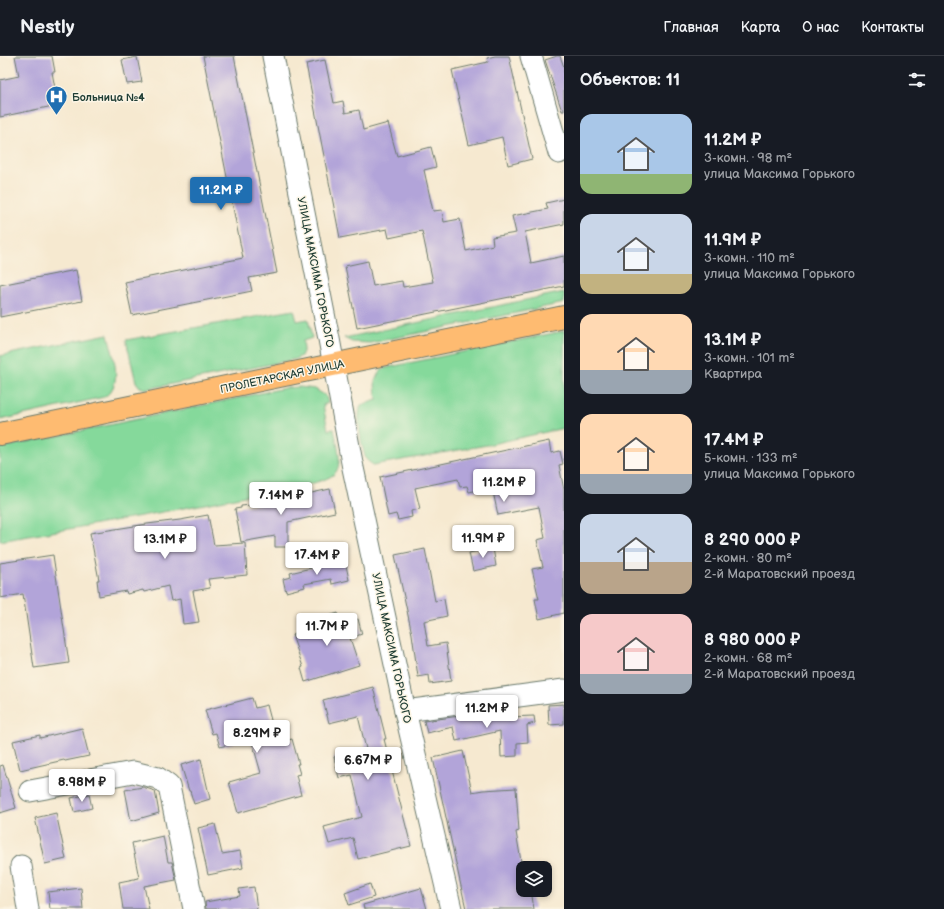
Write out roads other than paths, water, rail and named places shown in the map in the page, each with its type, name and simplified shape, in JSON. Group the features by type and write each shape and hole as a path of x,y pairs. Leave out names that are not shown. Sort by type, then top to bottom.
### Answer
{"main road":[{"name":"ПРОЛЕТАРСКАЯ УЛИЦА","path":"0,434 564,317"}],"street":[{"name":"УЛИЦА МАКСИМА ГОРЬКОГО","path":"273,56 353,468 405,711 451,909"},
{"path":"531,56 560,154"},
{"path":"405,711 564,690"},
{"path":"30,791 133,772 158,778 169,786 194,909"},
{"path":"21,866 28,909"}],"place":[{"name":"Больница №4","path":"56,116"}]}
